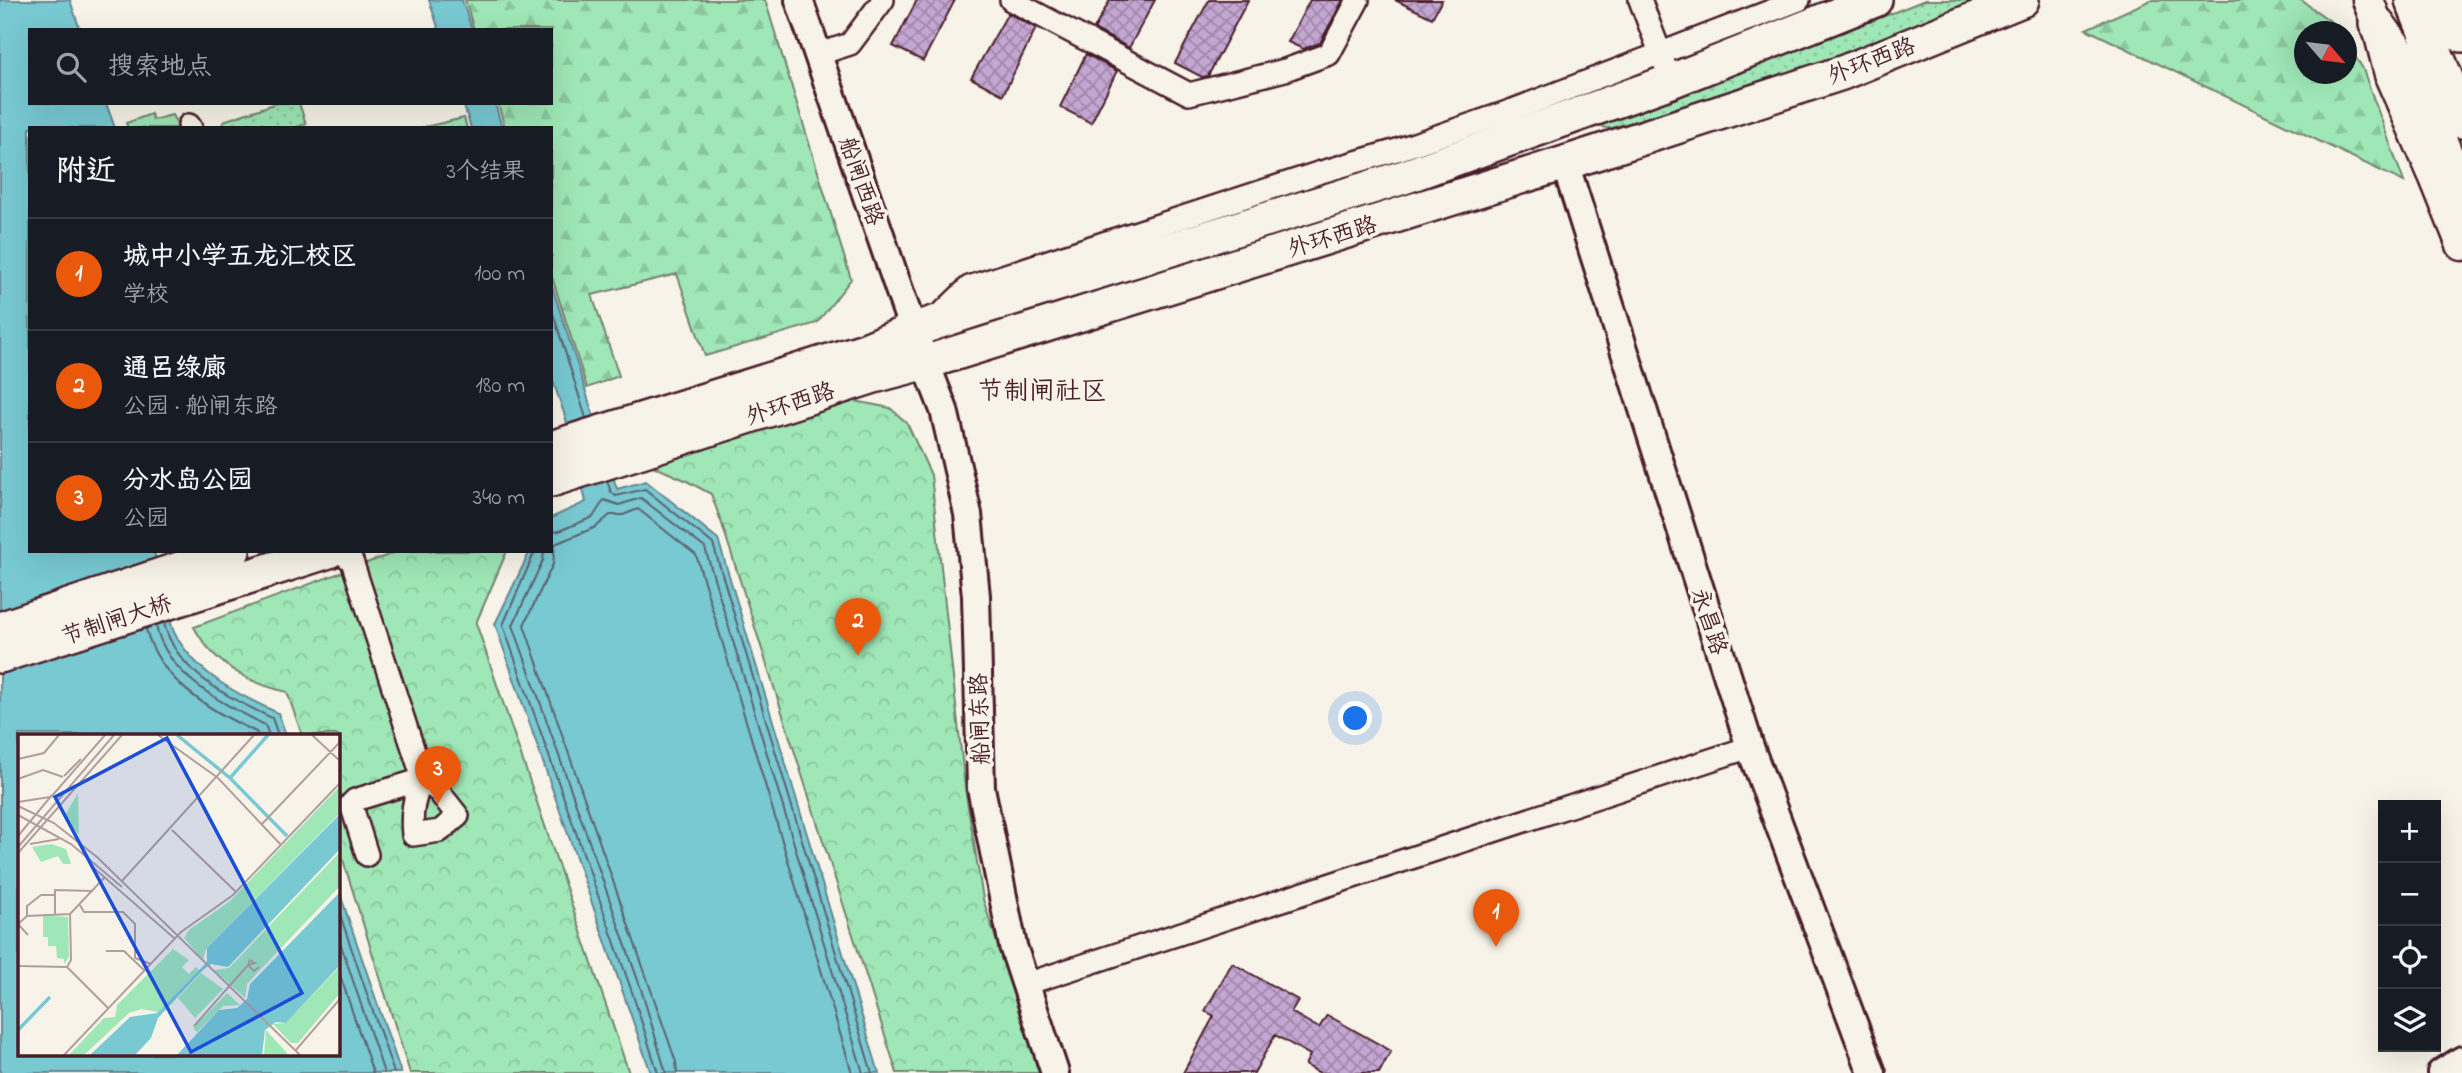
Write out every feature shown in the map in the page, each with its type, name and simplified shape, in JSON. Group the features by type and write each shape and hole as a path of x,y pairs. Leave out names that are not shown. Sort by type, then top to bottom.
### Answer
{"highway":[{"path":"2413,0 2462,120"},
{"path":"2448,0 2462,34"},
{"path":"2372,12 2409,69 2462,195"}],"main road":[{"name":"外环西路","path":"630,439 920,328 1404,177 1665,66 1875,0"},
{"name":"外环西路","path":"630,439 927,362 1565,163 1842,73 2022,0"},
{"path":"2351,0 2372,12 2390,78 2462,245"},
{"path":"554,468 630,439"},
{"path":"231,562 311,553"},
{"name":"节制闸大桥","path":"0,629 231,562"},
{"name":"节制闸大桥","path":"0,656 231,562"}],"street":[{"name":"船闸西路","path":"799,0 920,328 927,362"},
{"path":"819,54 850,44 883,0"},
{"path":"1011,0 1189,94 1285,70 1329,54 1358,0"},
{"path":"1640,0 1665,66 1799,0"},
{"name":"永昌路","path":"1565,163 1749,747 1872,1073"},
{"name":"船闸东路","path":"927,362 944,410 968,514 976,596 981,788 1013,946 1055,1073"},
{"path":"342,553 352,561 423,779 355,800 351,804 367,855"},
{"path":"1026,984 1749,747"},
{"path":"2441,1073 2462,1060"}],"green space":[{"path":"465,0 765,0 851,279 817,323 705,356 677,274 592,295 619,376 587,388 553,280 553,126 504,126 499,105 553,105 553,28 473,28"},
{"path":"1925,0 1986,0 1847,57 1612,128 1601,124 1844,32"},
{"path":"2151,0 2301,0 2330,21 2294,21 2294,84 2357,84 2357,60 2404,182 2086,29"},
{"path":"271,105 300,105 306,124 221,126 226,120"},
{"path":"151,114 153,120 172,115 178,126 127,126 126,123"},
{"path":"464,118 466,126 429,126"},
{"path":"855,401 890,408 907,423 931,475 965,788 983,899 1039,1073 897,1073 711,494 648,464"},
{"path":"394,553 506,553 476,623 629,1073 410,1073 340,850 340,734 302,734 287,692 259,683 233,670 211,651 194,627"}],"water":[{"path":"0,0 70,0 79,28 28,28 28,105 107,105 114,126 28,126 28,553 154,553 169,619 185,650 221,683 278,713 286,734 18,734 18,1056 340,1056 340,894 401,1073 0,1073"},
{"path":"429,0 462,0 471,28 438,28"},
{"path":"464,105 496,105 501,126 470,126"},
{"path":"553,289 617,489 646,481 718,539 879,1073 651,1073 495,624 529,553 553,553 553,517 586,502 566,419 553,381"}],"building":[{"path":"917,0 955,0 923,61 893,46"},
{"path":"1110,0 1155,0 1129,48 1094,29"},
{"path":"1209,0 1248,0 1208,76 1202,77 1175,63"},
{"path":"1310,0 1343,0 1320,43 1303,49 1288,42"},
{"path":"1395,0 1442,0 1432,18"},
{"path":"1008,13 1036,28 1003,95 971,78"},
{"path":"1086,54 1117,71 1091,123 1060,107"},
{"path":"1232,963 1298,1000 1291,1012 1319,1028 1327,1015 1391,1051 1379,1073 1320,1073 1305,1065 1310,1055 1275,1035 1254,1073 1183,1073 1214,1016 1205,1011"}],"place":[{"name":"通吕绿廊","path":"858,656"},
{"name":"分水岛公园","path":"438,804"},
{"name":"城中小学五龙汇校区","path":"1496,947"}],"district":[{"name":"节制闸社区","path":"1042,390"}]}
